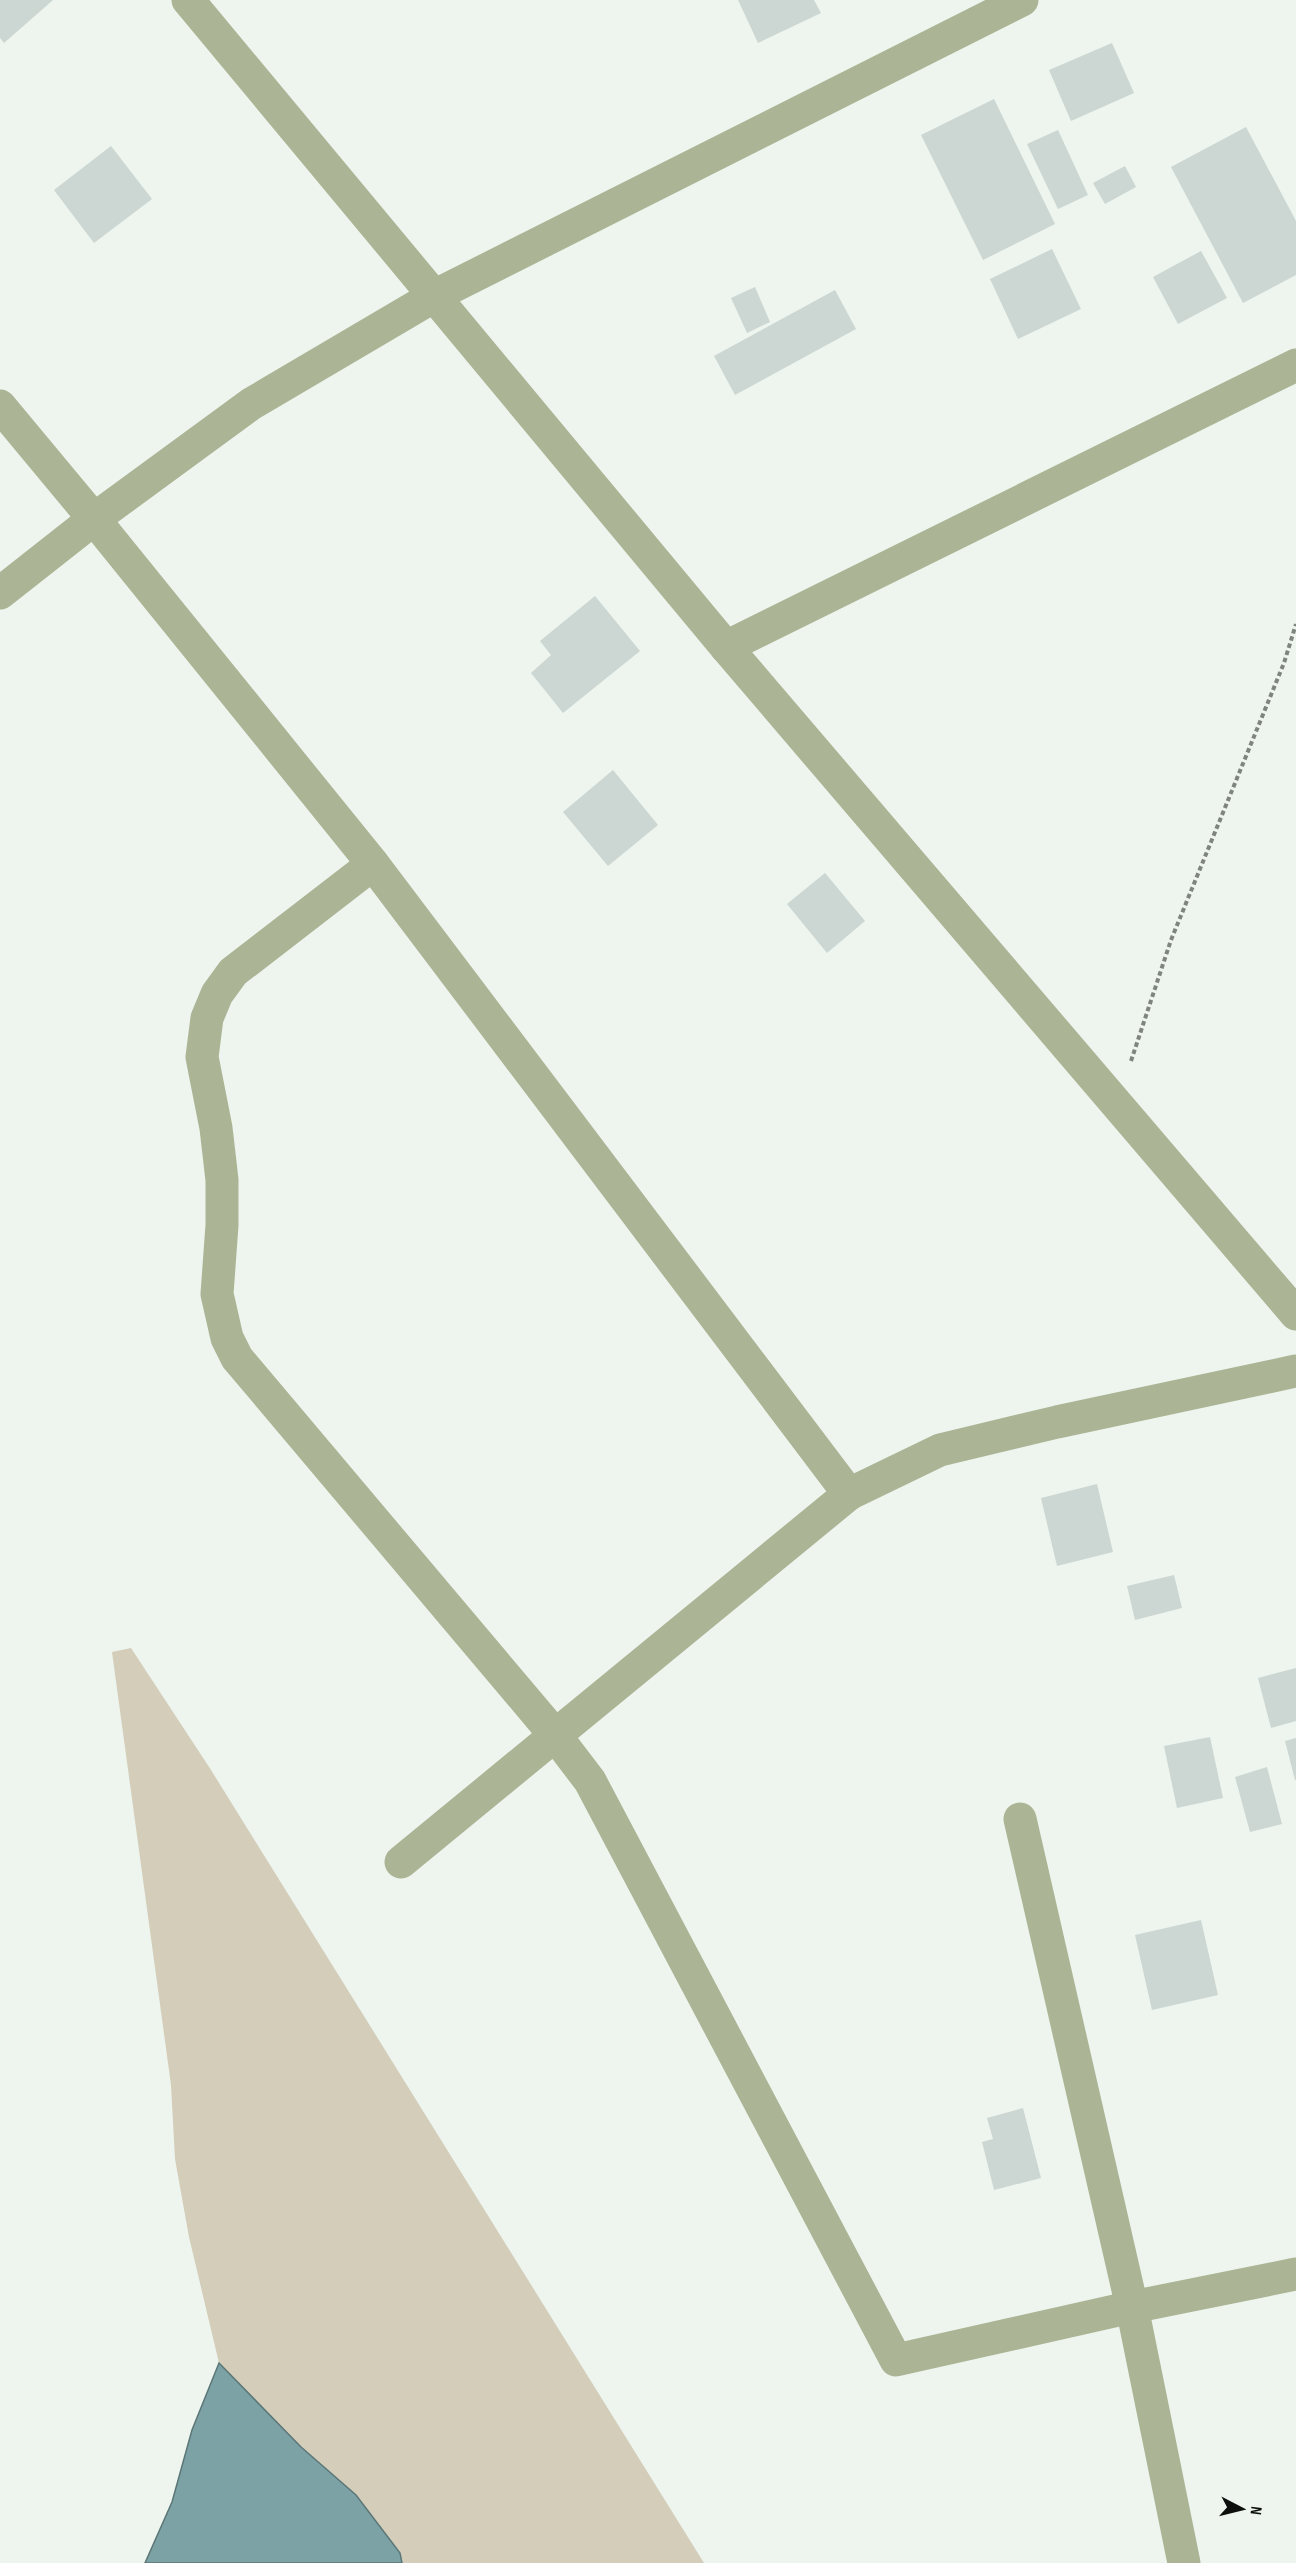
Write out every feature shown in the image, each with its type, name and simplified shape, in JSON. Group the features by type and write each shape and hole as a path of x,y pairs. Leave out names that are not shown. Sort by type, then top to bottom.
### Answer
{"street":[{"path":"188,0 436,295 726,647 1296,1314"},
{"path":"0,593 94,519 251,404 436,295 1022,0"},
{"path":"726,647 1296,364"},
{"path":"0,406 373,864 849,1494"},
{"path":"373,864 232,972 217,994 207,1018 202,1057 216,1128 222,1180 222,1226 217,1272 220,1316 237,1358 555,1735 590,1781 897,2360 1132,2307 1296,2274"},
{"path":"401,1862 849,1494 940,1450 1296,1371"},
{"path":"1020,1819 1132,2307 1184,2563"}],"path":[{"path":"1116,1104 1171,940 1284,663 1296,624"}],"shaded area":[{"path":"131,1648 211,1770 704,2563 402,2563 400,2553 356,2495 301,2447 219,2363 189,2237 175,2159 171,2085 112,1652"}],"water":[{"path":"219,2363 301,2447 356,2495 400,2553 402,2563 145,2563 172,2502 192,2430"}],"building":[{"path":"0,0 53,0 4,43 0,38"},
{"path":"738,0 814,0 821,13 758,43"},
{"path":"1112,43 1134,93 1071,121 1049,70"},
{"path":"994,99 1055,224 983,260 921,135"},
{"path":"1246,127 1296,221 1296,275 1243,303 1171,167"},
{"path":"1058,130 1088,195 1058,209 1027,144"},
{"path":"111,146 152,199 94,243 54,190"},
{"path":"1125,166 1136,187 1105,204 1093,183"},
{"path":"1052,249 1081,309 1018,339 990,279"},
{"path":"1201,251 1227,298 1178,324 1153,277"},
{"path":"755,287 770,322 747,333 731,298"},
{"path":"835,290 856,329 735,395 714,356"},
{"path":"595,596 640,651 563,713 531,673 551,655 540,641"},
{"path":"613,770 658,825 608,866 563,812"},
{"path":"825,873 865,921 827,953 787,904"},
{"path":"1097,1484 1113,1552 1057,1566 1041,1498"},
{"path":"1174,1575 1182,1608 1135,1620 1127,1586"},
{"path":"1296,1668 1296,1721 1271,1728 1258,1678"},
{"path":"1210,1737 1223,1798 1177,1808 1164,1746"},
{"path":"1296,1738 1296,1780 1295,1780 1285,1741"},
{"path":"1267,1767 1282,1824 1250,1832 1235,1777"},
{"path":"1201,1920 1218,1995 1152,2010 1135,1935"},
{"path":"1023,2108 1041,2178 994,2190 982,2142 993,2139 987,2118"}]}
